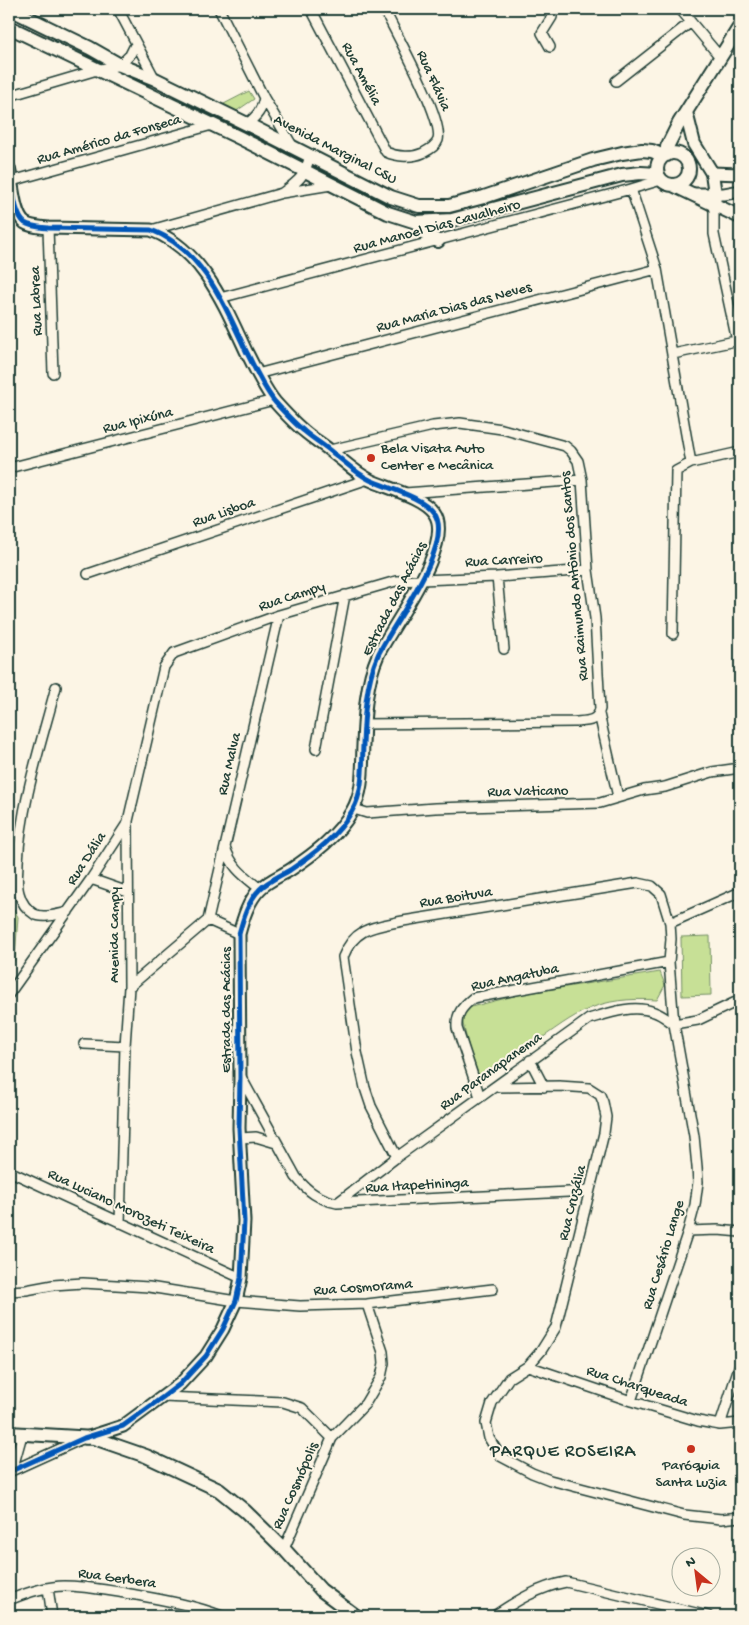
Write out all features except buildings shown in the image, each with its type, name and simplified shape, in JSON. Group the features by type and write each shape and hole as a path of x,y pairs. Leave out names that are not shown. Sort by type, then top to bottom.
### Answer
{"main road":[{"name":"Avenida Marginal CSU","path":"10,9 90,48 120,65 155,79 403,202 419,206 448,206 484,197 593,160 622,153 642,150 652,151 665,156"},
{"path":"665,156 670,139 740,26"},
{"path":"9,27 388,213 416,222 452,220 622,175 641,173 659,177 666,184 680,184 688,173 694,144"},
{"path":"188,114 197,100"},
{"path":"686,112 694,144 712,173 714,200"},
{"path":"659,177 657,167 659,161 665,156 677,154 686,159 689,165 712,173"},
{"path":"673,185 690,194 714,200 740,217"},
{"path":"416,222 425,234 438,241"},
{"path":"9,1434 94,1438 146,1456 219,1490 245,1511 284,1549 321,1590 356,1616"}],"street":[{"path":"118,9 155,79"},
{"path":"219,9 264,98 293,147"},
{"name":"Rua Amélia","path":"311,9 386,152"},
{"name":"Rua Flávia","path":"384,9 436,118 438,139 435,145 416,156 392,155 386,152"},
{"path":"550,47 542,32 552,17 551,9"},
{"path":"680,9 721,58"},
{"path":"616,81 691,22"},
{"path":"9,96 120,65 130,54 136,43"},
{"path":"247,124 258,114 264,98"},
{"name":"Rua Américo da Fonseca","path":"12,181 212,125"},
{"path":"282,193 306,173 310,156"},
{"name":"Estrada das Acácias","path":"9,168 16,208 25,223 48,228 151,230 162,234 194,258 220,298 257,374 274,400 302,430 368,479 402,493 429,508 434,512 439,525 437,544 431,562 376,658 369,684 364,724 363,778 354,809 335,835 316,851 260,889 246,911 239,934 240,1138 244,1221 241,1278 236,1301 223,1329 206,1356 180,1384 123,1426 84,1438"},
{"path":"712,173 740,174"},
{"name":"Rua Manoel Dias Cavalheiro","path":"220,298 631,189 659,177"},
{"path":"151,230 282,193 331,185"},
{"path":"631,189 657,269 691,463"},
{"path":"673,354 739,341 714,234 714,200 740,191"},
{"name":"Rua Labrea","path":"48,228 53,373"},
{"name":"Rua Maria Dias das Neves","path":"257,374 657,269"},
{"name":"Rua Ipixúna","path":"9,468 274,400"},
{"name":"Rua Raimundo Antônio dos Santos","path":"330,450 433,426 460,423 502,429 565,446 571,451 578,461 582,480 588,570 595,618 599,711 618,797"},
{"path":"673,634 676,471 691,463 740,452"},
{"name":"Rua Lisboa","path":"88,574 368,479"},
{"path":"402,493 582,480"},
{"name":"Rua Carreiro","path":"422,578 497,577 588,570"},
{"path":"497,577 504,649"},
{"name":"Rua Campy","path":"174,652 345,595 396,581 422,578"},
{"path":"316,749 345,595"},
{"name":"Rua Malva","path":"208,920 279,616"},
{"name":"Avenida Campy","path":"120,1223 125,1046 129,987 128,821 164,667 174,652"},
{"path":"56,687 32,779 20,836 17,874 21,901 37,915 44,916 68,912"},
{"path":"364,724 575,722 592,721 599,711"},
{"name":"Rua Vaticano","path":"354,809 367,813 435,808 600,804 644,790 665,787 700,775 740,768"},
{"name":"Rua Dália","path":"9,994 91,879 128,821"},
{"path":"225,847 230,860 238,871 260,889"},
{"path":"91,879 128,892"},
{"name":"Rua Boituva","path":"397,1157 370,1106 357,1052 343,958 349,943 365,929 403,921 638,883 652,886 661,894 670,923 669,962 674,1024"},
{"path":"670,923 740,892"},
{"path":"129,987 208,920 239,934"},
{"name":"Rua Angatuba","path":"480,1097 456,1020 459,1012 473,998 669,962"},
{"path":"674,1024 698,1020 740,1000"},
{"name":"Rua Paranapanema","path":"337,1204 397,1157 589,1019 613,1012 640,1008 656,1012 674,1024"},
{"name":"Rua Cesário Lange","path":"631,1401 688,1231 695,1205 698,1182 694,1136 674,1024"},
{"path":"84,1044 125,1046"},
{"path":"530,1060 544,1086"},
{"name":"Rua Itapetininga","path":"240,1077 276,1143 304,1188 319,1198 337,1204 589,1191"},
{"name":"Rua Cruzália","path":"495,1087 544,1086 589,1088 600,1095 604,1102 606,1117 604,1133 556,1327 542,1351 528,1366 509,1378 492,1402 486,1423 489,1438 500,1456 550,1480 684,1516 721,1519 740,1516"},
{"path":"240,1138 256,1137 276,1143"},
{"name":"Rua Luciano Morozeti Teixeira","path":"9,1172 241,1278"},
{"path":"688,1231 718,1230 740,1232"},
{"name":"Rua Cosmorama","path":"9,1291 83,1283 149,1287 236,1301 300,1306 367,1304 493,1289"},
{"name":"Rua Cosmópolis","path":"284,1549 332,1438 365,1404 381,1377 384,1363 383,1352 367,1304"},
{"path":"720,1425 740,1364"},
{"name":"Rua Charqueada","path":"528,1366 631,1401 698,1421 720,1425 740,1423"},
{"path":"163,1397 283,1402 302,1408 332,1438"},
{"path":"9,1467 15,1460 22,1434"},
{"path":"9,1472 84,1438"},
{"path":"494,1616 517,1601 548,1585 566,1582 708,1616"},
{"name":"Rua Gerbera","path":"9,1600 29,1592 48,1588 63,1586 94,1588 184,1604 222,1616"},
{"path":"48,1588 52,1616"}],"green space":[{"path":"249,91 254,99 235,112 222,105"},
{"path":"9,900 18,917 15,959 9,971"},
{"path":"710,936 711,995 682,996 681,937"},
{"path":"660,972 665,985 657,1000 636,999 619,1001 603,1004 576,1015 507,1060 481,1082 469,1048 461,1016 467,1008 522,994"}],"cycle path":[{"path":"9,168 18,213 27,224 48,228 151,230 169,239 184,250 198,264 220,297 263,384 282,410 307,434 360,474 429,507 434,513 438,526 437,544 430,563 374,665 366,699 362,779 356,803 340,829 325,844 299,864 260,889 249,905 239,934 239,1128 244,1221 241,1278 236,1301 223,1329 206,1356 180,1384 163,1397 123,1426 84,1438 9,1472"}],"place":[{"name":"Bela Visata Auto Center e Mecânica","path":"371,458"},
{"name":"Paróquia Santa Luzia","path":"691,1449"}],"district":[{"name":"PARQUE ROSEIRA","path":"563,1452"}]}
